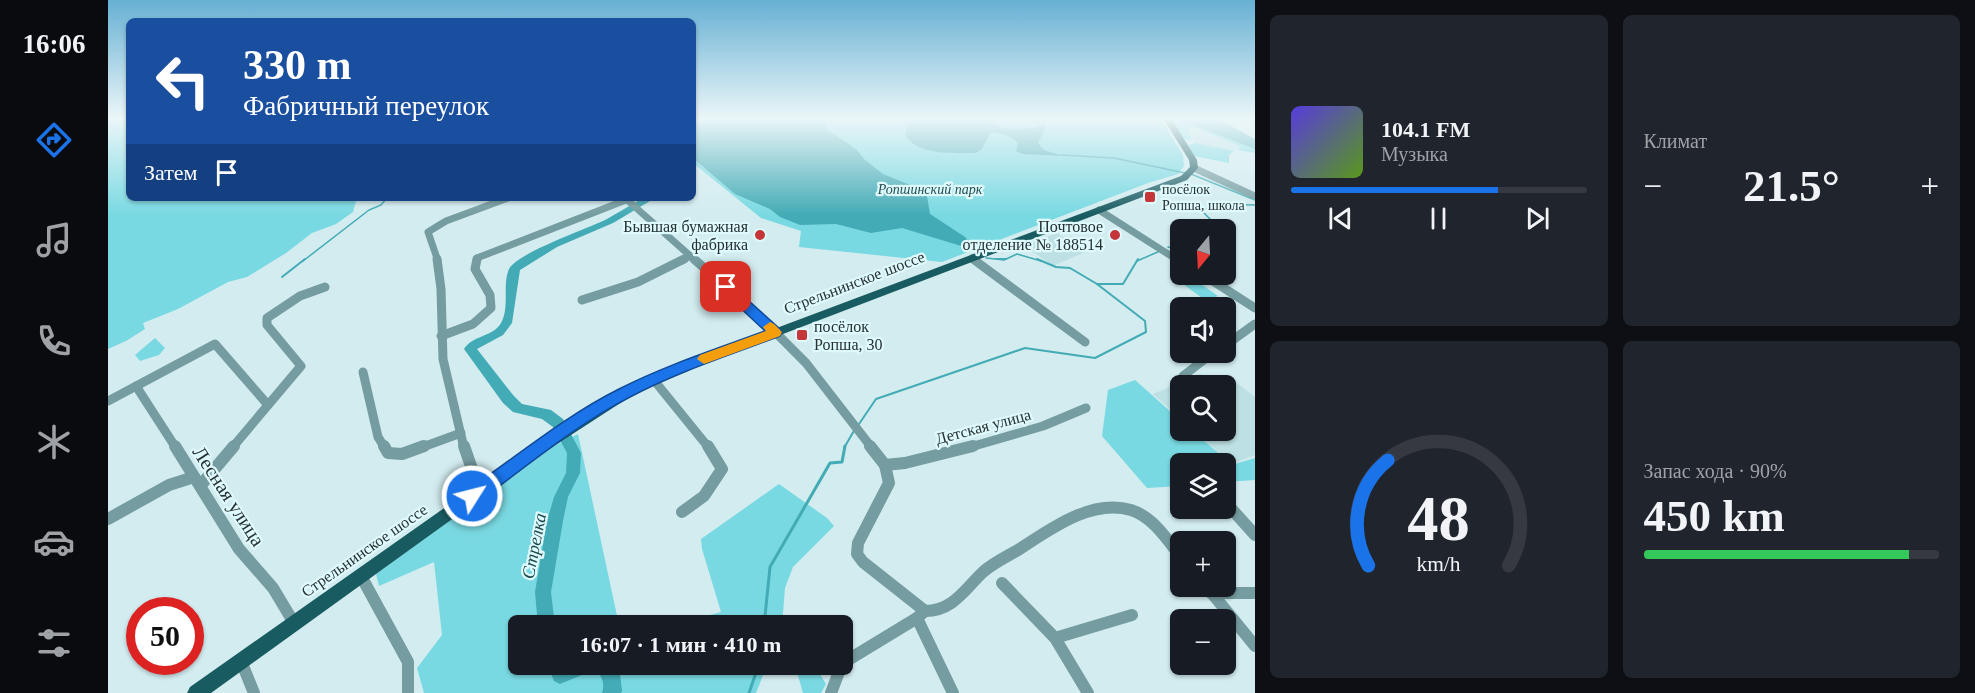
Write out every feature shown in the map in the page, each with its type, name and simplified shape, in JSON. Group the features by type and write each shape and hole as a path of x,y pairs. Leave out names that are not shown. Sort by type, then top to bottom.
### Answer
{"main road":[{"path":"1187,150 1193,160 1194,168"},
{"name":"Стрельнинское шоссе","path":"196,693 543,446 623,394 653,379 775,332 1166,186 1184,178 1194,168"}],"street":[{"path":"1194,168 1255,196"},
{"path":"486,487 471,467 442,353 441,279 436,249 428,232 458,216 500,201"},
{"path":"441,336 481,320 493,304 475,269 477,258 624,201"},
{"path":"628,201 775,332 806,363 885,465 890,483 858,543 857,554 921,614 953,693"},
{"path":"1099,210 1170,255"},
{"path":"582,300 617,291 666,270 690,256"},
{"path":"972,258 1085,342"},
{"path":"1219,285 1255,309"},
{"path":"108,519 168,485 198,481 301,366 267,325 267,318 300,296 326,287"},
{"path":"1236,338 1255,324"},
{"path":"108,401 215,344 268,405"},
{"path":"1184,375 1200,363"},
{"path":"363,372 378,437 387,453 402,454 461,433"},
{"path":"653,379 710,449 722,469 704,496 682,512"},
{"name":"Лесная улица","path":"136,386 239,549 273,588 294,623"},
{"name":"Детская улица","path":"885,465 905,463 1031,429 1086,408"},
{"path":"853,658 921,614 936,613 950,605 984,571 1052,528 1098,509 1129,509 1153,522 1170,543"},
{"path":"1236,515 1255,535"},
{"path":"361,576 408,662 408,693"},
{"path":"1002,583 1055,638 1088,693"},
{"path":"1236,592 1255,593"},
{"path":"1215,597 1255,646"},
{"path":"1055,638 1132,615"},
{"path":"241,661 254,693"},
{"path":"831,693 838,675"}],"shaded area":[{"path":"696,150 857,150 865,160 883,174 915,187 927,196 930,214 965,237 972,245 971,249 902,228 871,233 836,224 800,225 735,194 696,161"},
{"path":"929,150 980,150 976,153"},
{"path":"1045,150 1063,156 1022,154 1016,151"},
{"path":"1057,233 1085,252 1053,266 1025,246"},
{"path":"1236,383 1255,397 1255,455 1236,462 1236,453 1219,453 1206,441 1236,441"},
{"path":"1170,387 1170,409 1153,394"}],"green space":[{"path":"108,150 126,150 126,201 356,201 353,212 336,224 312,233 286,253 247,277 228,282 178,309 143,323 145,329 108,349"},
{"name":"Ропшинский парк","path":"696,150 1180,150 1183,155 1184,166 1178,174 1148,183 942,262 799,247 801,231 761,218 696,165"},
{"path":"1191,150 1234,151 1229,155 1229,163 1194,156"},
{"path":"1184,285 1202,285 1218,296 1201,297"},
{"path":"155,338 165,348 159,355 140,361 135,355"},
{"path":"1135,380 1170,411 1170,441 1204,441 1218,453 1170,453 1170,487 1147,488 1102,436 1108,390"},
{"path":"578,434 617,615 508,615 508,675 763,675 756,693 424,693 417,668 442,635 434,562 379,586 376,574 550,448"},
{"path":"1255,458 1255,480 1236,481 1236,464"},
{"path":"779,484 827,518 834,526 793,567 785,588 783,615 710,615 721,612 701,539"},
{"path":"798,675 820,675 826,684 821,693 803,693"}],"waterway":[{"path":"1061,155 1114,158 1185,173"},
{"path":"1191,174 1255,200"},
{"path":"303,261 369,210 384,201"},
{"name":"Стрелка","path":"546,615 543,592 555,521 561,497 573,473 574,453 558,423 546,414 518,408 508,399 470,349 477,342 495,335 507,323 515,268 553,245 610,221 645,201"},
{"path":"1210,219 1202,211 1216,204 1255,205"},
{"path":"971,249 978,252"},
{"path":"1137,261 1160,251"},
{"path":"986,258 1004,260 1017,254 1041,261"},
{"path":"282,277 305,259"},
{"path":"996,259 1006,259"},
{"path":"1037,259 1056,267 1070,268 1097,284"},
{"path":"1097,284 1123,284 1138,259"},
{"path":"859,424 876,399 1025,348 1095,358 1146,332 1145,321 1097,284"},
{"path":"845,446 855,429"},
{"path":"765,615 770,567 830,463 842,462 845,446"},
{"name":"Стрелка","path":"611,675 613,691 611,693"},
{"path":"749,693 755,675"}],"slow traffic":[{"path":"704,359 775,332 770,327"}],"place":[{"name":"посёлок Ропша, школа","path":"1150,197"},
{"name":"Бывшая бумажная фабрика","path":"760,235"},
{"name":"Почтовое отделение № 188514","path":"1115,235"},
{"name":"посёлок Ропша, 30","path":"802,335"}],"route":[{"path":"472,496 585,417 623,394 653,379 775,332 726,287"}]}
